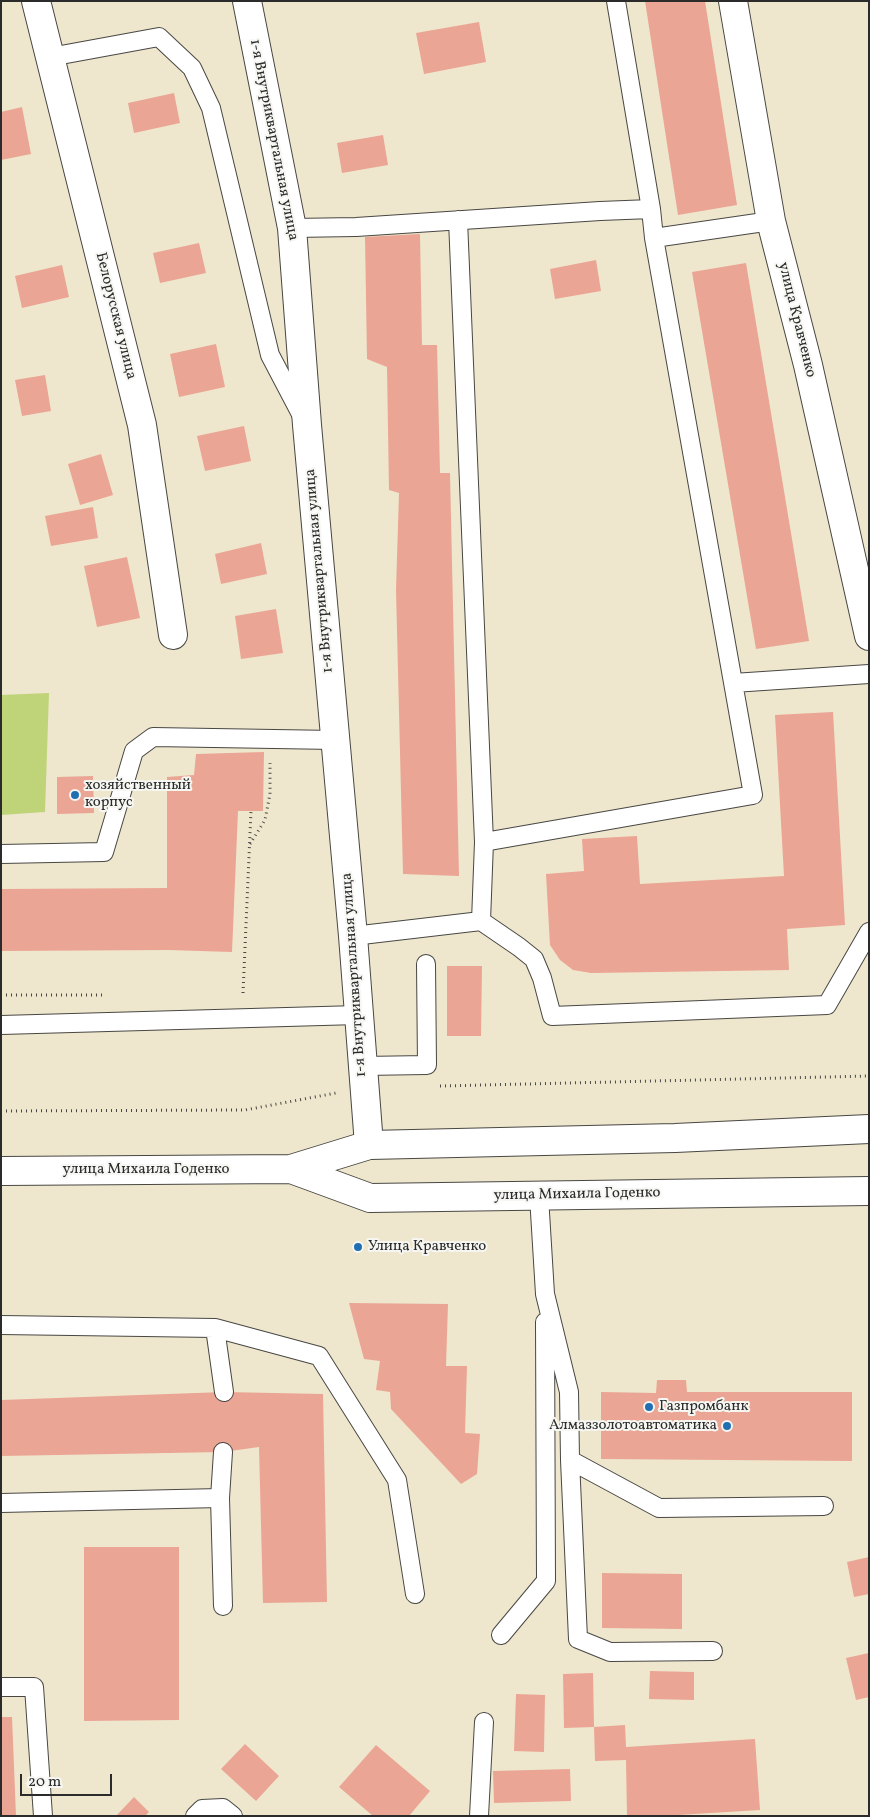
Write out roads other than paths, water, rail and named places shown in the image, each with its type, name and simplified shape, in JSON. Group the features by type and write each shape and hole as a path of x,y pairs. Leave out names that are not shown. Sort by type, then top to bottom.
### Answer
{"street":[{"name":"Белорусская улица","path":"36,1 142,425 173,635"},
{"name":"1-я Внутриквартальная улица","path":"247,1 292,228 307,425 353,936 369,1145"},
{"name":"улица Кравченко","path":"733,1 771,220 808,365 869,636"},
{"name":"улица Михаила Годенко","path":"1,1171 291,1169 369,1145 675,1138 869,1129"},
{"name":"улица Михаила Годенко","path":"291,1169 370,1198 869,1191"}],"lane":[{"path":"484,842 753,795 654,238 651,209 616,1"},
{"path":"50,57 159,37 192,68 211,108 270,355 307,425"},
{"path":"292,228 356,227 651,209"},
{"path":"458,220 484,842 481,921"},
{"path":"654,238 771,220"},
{"path":"733,683 869,674"},
{"path":"1,854 104,852 134,751 153,737 335,740"},
{"path":"353,936 481,921 520,947 534,959 542,978 552,1016 827,1005 869,932"},
{"path":"363,1077 426,1065 426,964"},
{"path":"1,1025 358,1015"},
{"path":"501,1635 546,1581 545,1294 538,1196"},
{"path":"545,1294 569,1392 578,1639 610,1652 713,1651"},
{"path":"1,1325 215,1328 319,1356 397,1480 415,1594"},
{"path":"215,1328 224,1392"},
{"path":"222,1606 220,1498 223,1452"},
{"path":"570,1460 659,1508 824,1506"},
{"path":"1,1503 220,1498"},
{"path":"1,1687 34,1687 43,1816"},
{"path":"479,1816 484,1722"},
{"path":"196,1816 202,1809 223,1808 233,1816"}],"place":[{"name":"хозяйственный корпус","path":"75,795"},
{"name":"Улица Кравченко","path":"358,1247"},
{"name":"Газпромбанк","path":"649,1407"},
{"name":"Алмаззолотоавтоматика","path":"727,1426"}]}
